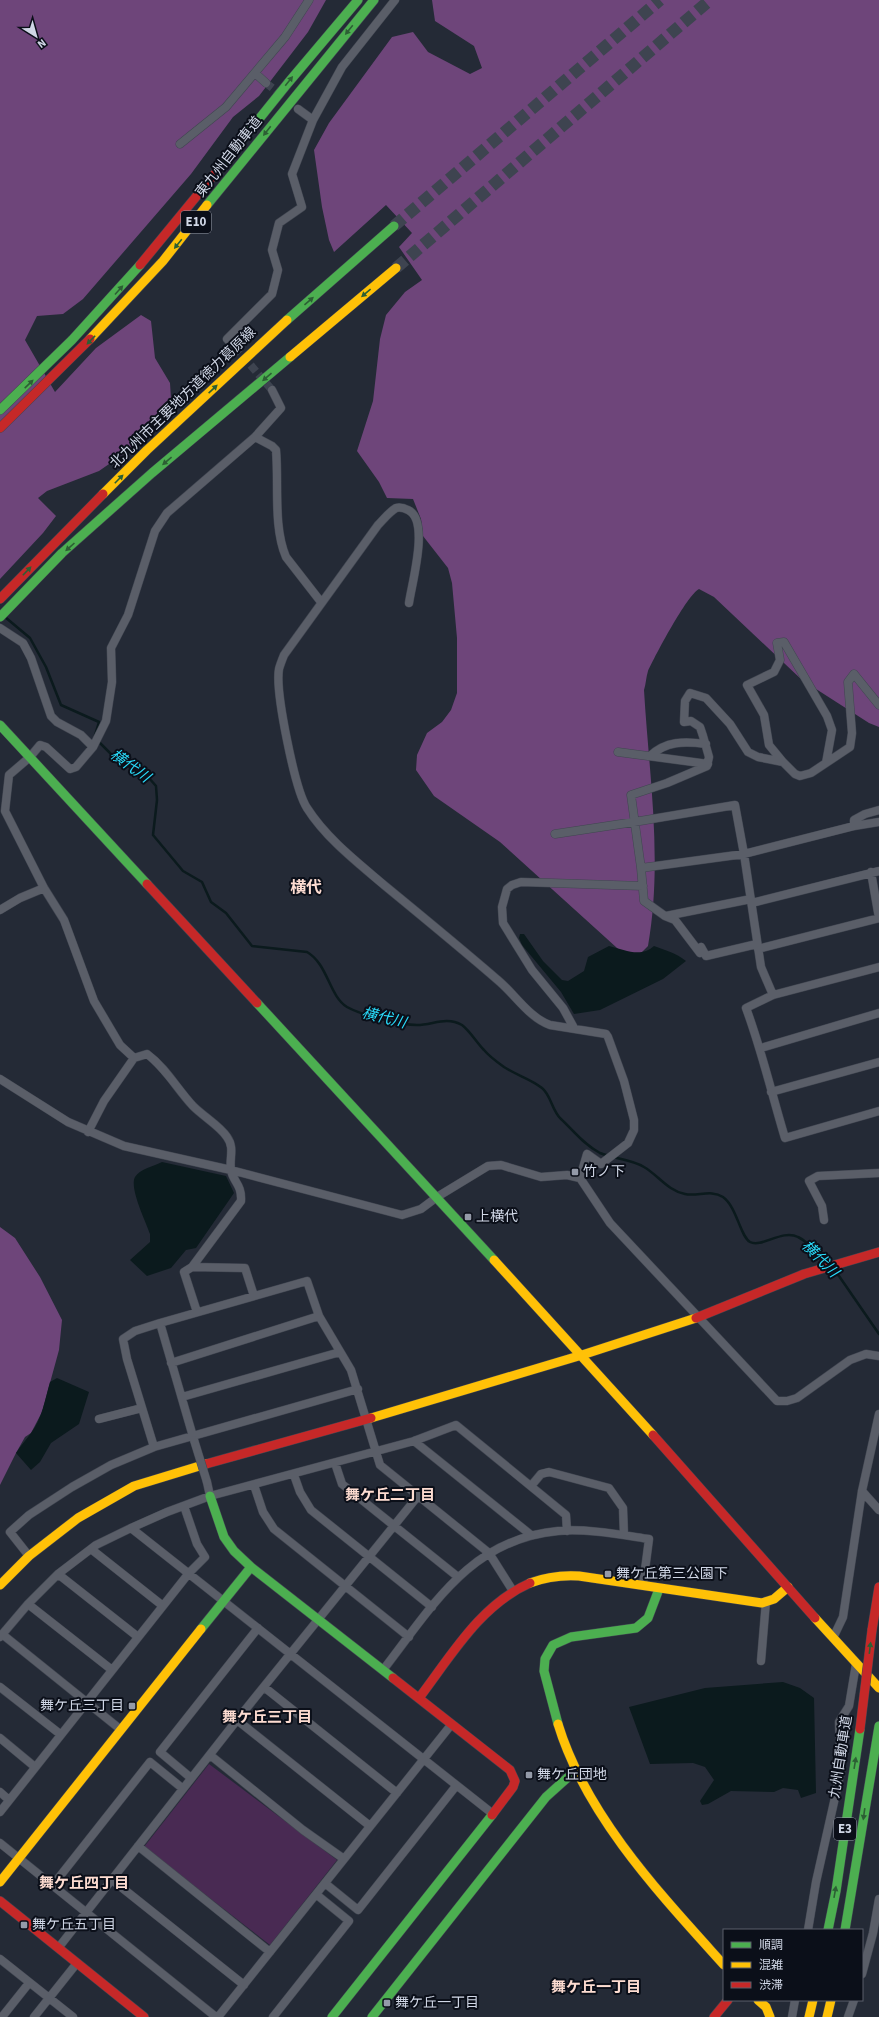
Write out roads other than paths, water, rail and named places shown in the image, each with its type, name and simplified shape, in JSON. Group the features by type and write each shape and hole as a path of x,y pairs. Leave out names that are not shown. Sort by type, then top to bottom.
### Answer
{"main road":[{"name":"東九州自動車道","path":"0,410 61,352 154,250 265,110 358,0"},
{"name":"東九州自動車道","path":"0,428 27,404 76,355 163,261 374,0"},
{"name":"北九州市主要地方道徳力葛原線","path":"0,599 158,440 264,340 394,226"},
{"path":"0,617 62,553 152,473 396,268"},
{"path":"0,725 438,1197 582,1355 879,1688"},
{"path":"0,1585 29,1556 78,1518 134,1486 582,1355 698,1317 804,1274 879,1252"},
{"path":"210,1496 224,1537 234,1551 251,1567 419,1698 513,1775 515,1781 513,1787 493,1814 332,2017"},
{"path":"0,1882 120,1729 251,1567"},
{"path":"419,1698 470,1631 489,1610 513,1591 538,1580 562,1576 584,1577 762,1603 774,1599 788,1587"},
{"name":"九州自動車道","path":"828,1929 836,1891 879,1587"},
{"path":"659,1589 648,1618 636,1628 571,1638 553,1645 547,1653 543,1664 543,1676 554,1713 576,1770 595,1804 649,1878 723,1964"},
{"name":"E3","path":"845,1929 878,1730"},
{"path":"372,2017 546,1797 576,1770"},
{"path":"0,1901 144,2017"},
{"path":"714,2017 727,2001"},
{"path":"759,2001 766,2007 770,2017"},
{"path":"809,2017 813,2001"},
{"path":"828,2017 831,2001"}],"street":[{"path":"180,144 226,107 285,38 309,0"},
{"path":"235,347 227,339 272,294 278,270 272,250 279,223 302,207 292,174 313,120 342,67 395,0"},
{"path":"255,73 266,83"},
{"path":"298,109 313,120"},
{"path":"134,1058 120,1045 94,1001 64,920 44,888 5,811 9,775 30,757 40,745 46,747 70,769 76,767 92,747 106,721 112,682 111,648 128,615 155,531 167,513 255,437 281,408 272,390"},
{"path":"255,437 276,450 280,529 283,550 286,557 321,602"},
{"path":"409,602 417,551 418,523 413,512 403,508 396,508 378,525 321,602 284,655 279,668 278,683 286,731 298,783 306,807 326,831 351,856 501,983 536,1017 550,1025 606,1034 608,1036 624,1081 634,1120 634,1130 628,1142 601,1164 588,1154 580,1178"},
{"path":"0,628 23,644 26,648 31,658 51,716 57,722 81,735 92,747"},
{"path":"826,763 832,730 827,716 784,642 777,644 780,660 774,672 747,685 764,715 769,745 795,774 800,776 811,773 826,763 850,747 852,733 848,682 854,674 879,705"},
{"path":"665,916 752,901 875,872 879,918 758,946 706,956 675,920 665,916 644,901 641,868 630,795 667,784 707,766 709,757 700,727 691,721 684,722 685,701 690,693 706,698 730,724 748,752 758,757 783,762"},
{"path":"650,756 659,748 669,744 691,742 706,744"},
{"path":"618,752 708,764"},
{"path":"555,834 734,805 752,901 761,967 773,995"},
{"path":"854,826 854,820 865,814 879,810"},
{"path":"641,868 744,854 854,826 879,822"},
{"path":"574,1028 563,1008 532,970 503,923 502,907 507,889 512,885 521,882 643,886"},
{"path":"0,910 20,898 44,888"},
{"path":"879,967 773,995 746,1008 761,1048 771,1092 785,1138 879,1111"},
{"path":"761,1048 879,1013"},
{"path":"88,1132 104,1101 134,1058 147,1054 160,1063 192,1105 228,1138 232,1150 231,1170 242,1191 241,1201 192,1267 184,1272 197,1312"},
{"path":"771,1092 879,1062"},
{"path":"0,1079 31,1100 88,1132 124,1146 231,1170 402,1215 421,1209 488,1166 501,1165 541,1177 567,1175 580,1178 610,1223 777,1402 796,1398 850,1360 866,1354 879,1356"},
{"path":"824,1220 822,1206 809,1181 818,1176 879,1173"},
{"path":"192,1267 245,1268 254,1296"},
{"path":"154,1447 123,1339 135,1331 160,1323 307,1281 320,1316 351,1370 358,1389 380,1466 489,1553 513,1591"},
{"path":"171,1363 320,1316"},
{"path":"160,1323 210,1496"},
{"path":"182,1397 340,1352"},
{"path":"29,1556 10,1532 30,1515 72,1487 111,1465 154,1447 194,1438 358,1389"},
{"path":"99,1419 142,1408"},
{"path":"834,1638 843,1617 862,1491 879,1414"},
{"path":"120,1729 1,1636 28,1604 58,1574 91,1549 132,1528 210,1496 294,1475 414,1441 456,1425 566,1515 567,1531"},
{"path":"414,1441 531,1535"},
{"path":"335,1463 342,1484 458,1577"},
{"path":"531,1486 541,1474 549,1472 609,1488 623,1508 624,1535"},
{"path":"294,1475 300,1492 311,1510 432,1607"},
{"path":"254,1485 262,1512 274,1529 409,1637"},
{"path":"862,1491 879,1510"},
{"path":"58,1947 182,1788 418,1496"},
{"path":"0,1812 60,1734 189,1573 205,1557 197,1544 184,1506"},
{"path":"132,1528 493,1814"},
{"path":"383,1670 432,1607 458,1577 473,1563 506,1543 531,1535 567,1531 624,1535 649,1539 643,1585"},
{"path":"91,1549 163,1606"},
{"path":"58,1574 138,1637"},
{"path":"761,1661 766,1601"},
{"path":"28,1604 112,1670"},
{"path":"191,1778 160,1752 258,1628"},
{"path":"808,1929 816,1882 841,1771 839,1722 849,1706 856,1664"},
{"path":"0,1687 60,1734"},
{"path":"264,1687 397,1793"},
{"path":"237,1720 370,1826"},
{"path":"0,1843 217,2017 326,1884 344,1859 451,1725"},
{"path":"0,1738 35,1767"},
{"path":"210,1755 303,1830 344,1859"},
{"path":"53,1885 150,1762 182,1788"},
{"path":"326,1884 358,1910 456,1786"},
{"path":"0,1792 9,1800"},
{"path":"138,1846 270,1952"},
{"path":"111,1880 244,1985"},
{"path":"273,2017 349,1921 317,1895"},
{"path":"863,1970 873,1933 879,1899"},
{"path":"0,1959 70,2016"},
{"path":"34,2017 77,1963"},
{"path":"2,2017 29,1982"},
{"path":"792,2017 795,2001"},
{"path":"848,2017 854,2001"}],"waterway":[{"name":"横代川","path":"5,617 30,638 46,667 61,705 99,722 95,735"},
{"name":"横代川","path":"98,741 117,760 149,778 156,786 157,800 153,835 183,871 202,882 211,902 226,913 252,946 307,952 320,964 341,1002 353,1010 371,1016 410,1025 423,1025 445,1021 456,1022 462,1025 468,1030 481,1047 496,1061 542,1088 548,1095 558,1116 594,1150 605,1155 639,1164 649,1170 673,1190 690,1195 709,1193 723,1197 732,1207 744,1234 750,1242 760,1243 785,1235 792,1235 806,1242 826,1264"},
{"name":"横代川","path":"831,1269 839,1276 879,1334"}],"tunnel":[{"path":"394,226 660,0"},
{"path":"396,268 710,0"},
{"path":"266,83 281,95"},
{"path":"235,347 272,390"}],"place":[{"name":"竹ノ下","path":"575,1172"},
{"name":"上横代","path":"468,1217"},
{"name":"舞ケ丘第三公園下","path":"608,1574"},
{"name":"舞ケ丘三丁目","path":"132,1706"},
{"name":"舞ケ丘団地","path":"529,1775"},
{"name":"舞ケ丘五丁目","path":"24,1925"},
{"name":"舞ケ丘一丁目","path":"387,2003"}],"district":[{"name":"横代","path":"306,888"},
{"name":"舞ケ丘二丁目","path":"390,1495"},
{"name":"舞ケ丘三丁目","path":"267,1717"},
{"name":"舞ケ丘四丁目","path":"84,1883"},
{"name":"舞ケ丘一丁目","path":"596,1987"}]}
